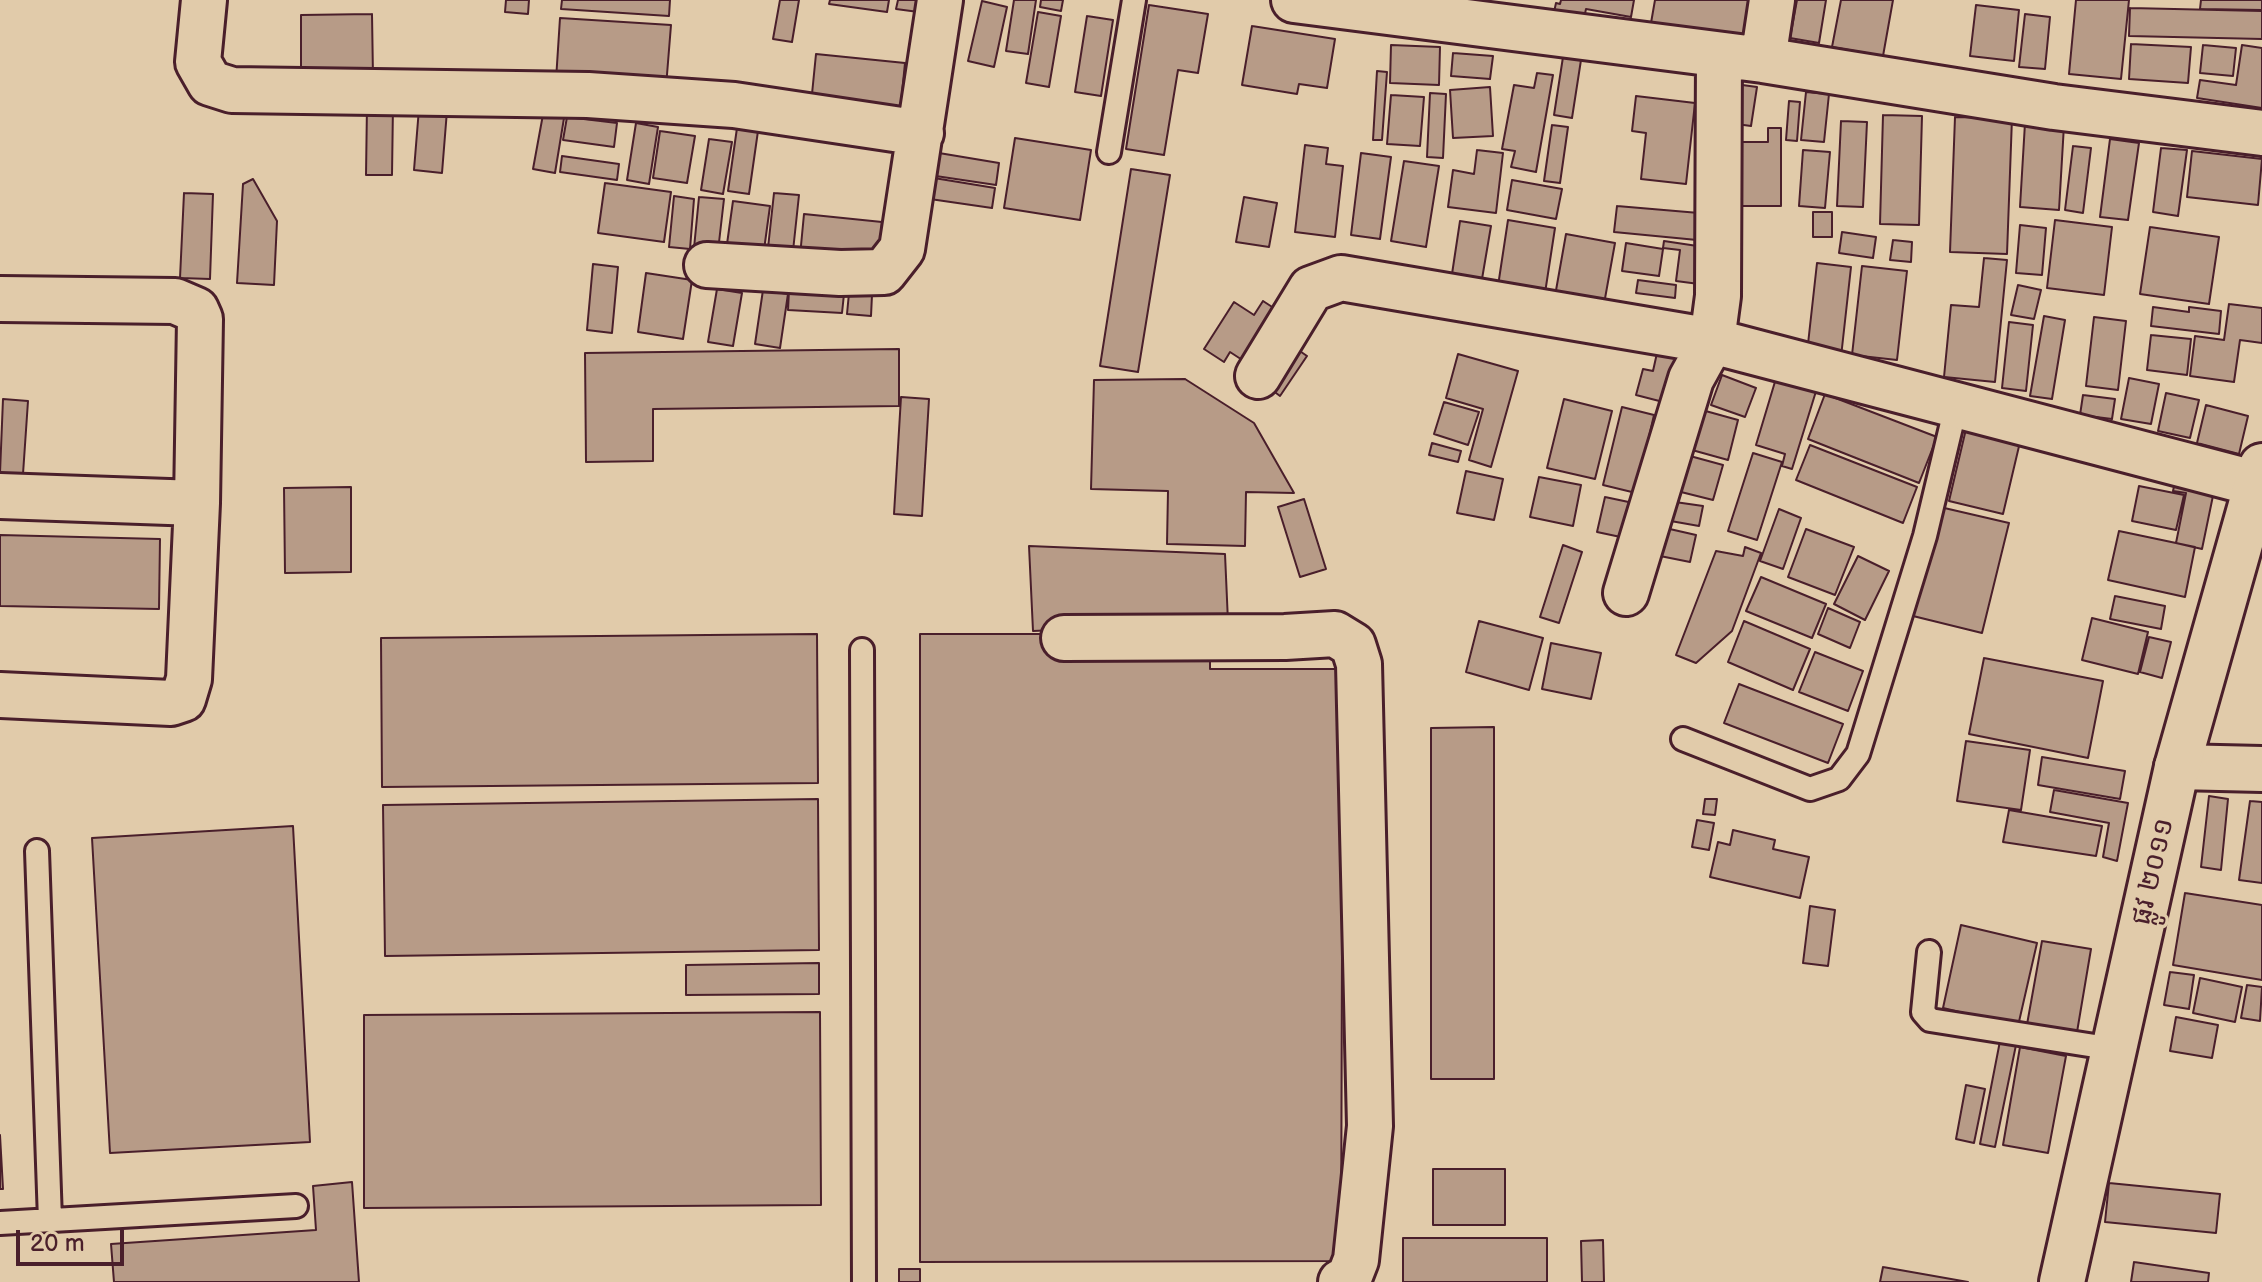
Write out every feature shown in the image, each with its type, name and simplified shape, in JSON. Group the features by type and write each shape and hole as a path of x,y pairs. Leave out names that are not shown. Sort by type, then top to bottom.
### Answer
{"street":[{"path":"204,0 198,62 210,83 232,90 575,95 734,105 921,133"},
{"path":"707,265 840,273 884,272 902,249 940,0"},
{"path":"1294,0 1527,15 1719,55 2054,107 2262,133"},
{"path":"1763,60 1772,0"},
{"path":"1626,593 1691,379 1712,341 1718,296 1719,55"},
{"path":"1258,376 1311,289 1341,278 1712,341 1956,406 2259,475"},
{"path":"0,299 175,301 196,310 200,319 197,503 189,679 183,699 171,703 0,695"},
{"name":"ផ្លូវ ២០១១","path":"2062,1282 2177,767 2259,475"},
{"path":"0,496 197,503"},
{"path":"1064,638 1335,634 1353,645 1359,664 1370,1126 1356,1260 1349,1278 1341,1282"},
{"path":"2177,767 2262,769"}],"lane":[{"path":"1109,152 1134,0"},
{"path":"1683,739 1810,789 1839,779 1858,754 1925,536 1956,406"},
{"path":"862,650 864,1282"},
{"path":"37,851 50,1220"},
{"path":"1929,952 1923,1012 1930,1020 2114,1049"},
{"path":"0,1223 296,1206"}],"building":[{"path":"506,0 529,0 528,14 505,12"},
{"path":"562,0 670,0 669,16 561,9"},
{"path":"780,0 799,0 792,42 773,39"},
{"path":"830,0 889,0 887,12 829,4"},
{"path":"898,0 927,0 926,13 896,9"},
{"path":"1014,0 1036,0 1028,54 1006,51"},
{"path":"1041,0 1063,0 1061,11 1040,7"},
{"path":"1561,0 1634,0 1631,17 1586,9 1584,18 1554,12 1556,3 1560,4"},
{"path":"1655,0 1750,0 1744,39 1651,23"},
{"path":"1797,0 1826,0 1819,43 1790,38"},
{"path":"1841,0 1893,0 1883,56 1832,47"},
{"path":"2076,0 2129,0 2121,79 2069,74"},
{"path":"2201,0 2262,0 2262,10 2200,9"},
{"path":"982,1 1007,7 994,67 968,61"},
{"path":"1149,5 1208,14 1198,73 1178,70 1164,155 1126,149"},
{"path":"1976,5 2019,10 2014,61 1970,56"},
{"path":"2130,8 2262,11 2262,39 2129,36"},
{"path":"1038,12 1061,16 1049,87 1026,83"},
{"path":"372,14 373,77 301,78 301,15"},
{"path":"2025,14 2050,17 2045,69 2019,67"},
{"path":"1087,16 1113,20 1101,96 1075,92"},
{"path":"560,18 671,25 666,87 556,80"},
{"path":"1252,26 1335,39 1327,88 1299,84 1297,94 1242,85"},
{"path":"2131,44 2191,47 2188,83 2129,79"},
{"path":"1391,45 1440,47 1439,85 1390,83"},
{"path":"2203,45 2236,48 2233,76 2200,73"},
{"path":"2242,45 2262,48 2262,108 2197,98 2200,80 2236,85"},
{"path":"1453,53 1493,56 1490,79 1451,76"},
{"path":"816,54 905,63 900,113 811,104"},
{"path":"1563,57 1581,60 1572,118 1554,115"},
{"path":"1377,71 1387,72 1382,140 1373,140"},
{"path":"1537,73 1553,75 1536,172 1511,167 1515,151 1502,149 1514,85 1534,88"},
{"path":"1735,84 1757,87 1751,126 1729,123"},
{"path":"1490,87 1493,136 1453,138 1450,90"},
{"path":"1806,92 1829,94 1824,142 1801,140"},
{"path":"1430,93 1446,94 1443,158 1427,157"},
{"path":"1391,95 1424,97 1420,146 1387,144"},
{"path":"420,96 448,98 442,173 414,170"},
{"path":"1636,96 1695,103 1686,184 1641,179 1646,133 1632,131"},
{"path":"1789,101 1800,102 1797,141 1786,140"},
{"path":"367,105 393,105 392,175 366,175"},
{"path":"544,109 565,112 555,173 533,169"},
{"path":"1883,115 1922,116 1919,225 1880,224"},
{"path":"567,117 617,123 614,147 563,140"},
{"path":"1955,117 2012,118 2007,254 1950,252"},
{"path":"1841,121 1867,122 1863,207 1837,206"},
{"path":"636,123 658,127 649,184 627,180"},
{"path":"2025,123 2064,125 2059,210 2020,207"},
{"path":"1552,125 1568,127 1560,183 1544,181"},
{"path":"737,128 758,131 749,194 728,191"},
{"path":"1768,128 1781,128 1781,206 1732,206 1732,142 1768,142"},
{"path":"660,131 695,136 687,183 653,178"},
{"path":"1015,138 1091,150 1080,220 1004,208"},
{"path":"709,139 732,142 723,194 701,190"},
{"path":"2110,139 2139,143 2128,220 2100,217"},
{"path":"1305,145 1328,148 1326,164 1343,166 1335,237 1295,232"},
{"path":"2073,146 2091,148 2083,213 2065,210"},
{"path":"2161,148 2187,150 2178,216 2153,212"},
{"path":"1477,150 1503,153 1496,213 1448,207 1453,170 1474,174"},
{"path":"1803,150 1830,152 1825,208 1799,206"},
{"path":"2192,151 2262,159 2258,205 2187,197"},
{"path":"933,152 999,163 996,185 929,175"},
{"path":"1361,153 1391,157 1380,239 1351,235"},
{"path":"562,156 619,164 617,180 560,172"},
{"path":"1404,161 1439,166 1426,247 1391,241"},
{"path":"1131,169 1170,175 1138,372 1100,366"},
{"path":"934,178 995,188 992,208 930,199"},
{"path":"253,179 277,221 274,285 237,283 243,184"},
{"path":"1512,180 1562,189 1556,219 1507,210"},
{"path":"605,183 671,192 664,242 598,233"},
{"path":"184,193 213,194 210,279 180,278"},
{"path":"774,193 799,195 793,251 768,248"},
{"path":"674,196 694,199 690,249 669,247"},
{"path":"699,197 724,199 718,251 694,248"},
{"path":"1244,197 1277,203 1269,247 1236,242"},
{"path":"733,201 770,206 764,250 727,244"},
{"path":"1617,206 1699,213 1697,240 1614,232"},
{"path":"1813,212 1832,212 1832,237 1813,237"},
{"path":"804,214 882,222 878,264 800,256"},
{"path":"1508,220 1555,228 1545,293 1498,286"},
{"path":"2055,220 2112,227 2104,295 2047,288"},
{"path":"1460,221 1491,226 1482,279 1452,274"},
{"path":"2020,225 2046,228 2042,275 2016,273"},
{"path":"2150,227 2219,237 2209,304 2140,294"},
{"path":"1842,232 1876,237 1873,258 1839,253"},
{"path":"1566,234 1615,243 1604,304 1555,296"},
{"path":"1893,240 1912,242 1911,262 1890,260"},
{"path":"1664,241 1704,247 1699,284 1676,281 1680,250 1663,248"},
{"path":"1626,243 1663,249 1659,276 1622,271"},
{"path":"1984,258 2007,260 1995,382 1944,377 1951,305 1979,307"},
{"path":"1817,263 1851,267 1841,357 1807,353"},
{"path":"593,264 618,267 612,333 587,330"},
{"path":"1862,266 1907,271 1897,360 1852,355"},
{"path":"646,273 692,280 683,339 638,332"},
{"path":"1638,280 1676,285 1675,298 1636,293"},
{"path":"2018,285 2041,290 2034,319 2011,315"},
{"path":"717,289 742,293 733,346 708,342"},
{"path":"763,290 788,294 780,348 755,344"},
{"path":"789,290 844,294 842,313 788,310"},
{"path":"849,293 872,295 871,316 847,314"},
{"path":"1263,301 1286,316 1253,367 1230,352 1224,362 1204,349 1234,302 1254,315"},
{"path":"2229,304 2262,308 2262,343 2240,340 2234,382 2190,376 2195,336 2224,340"},
{"path":"2153,307 2189,312 2189,307 2221,311 2219,334 2151,326"},
{"path":"2044,316 2065,320 2052,399 2030,396"},
{"path":"2094,317 2126,321 2118,390 2086,386"},
{"path":"2009,322 2033,325 2026,391 2002,388"},
{"path":"2151,335 2191,339 2187,375 2147,370"},
{"path":"1294,347 1307,356 1280,396 1268,387"},
{"path":"899,349 899,406 653,409 653,461 586,462 585,353"},
{"path":"1657,353 1681,358 1671,404 1636,395 1643,369 1653,371"},
{"path":"1458,354 1518,371 1491,467 1469,460 1483,409 1446,398"},
{"path":"1722,375 1756,388 1745,417 1711,405"},
{"path":"1777,375 1817,388 1792,469 1782,466 1785,454 1756,445"},
{"path":"2129,378 2159,384 2151,424 2121,419"},
{"path":"1185,379 1254,423 1294,493 1246,492 1245,546 1167,544 1168,491 1091,489 1094,380"},
{"path":"2166,393 2199,400 2190,438 2158,431"},
{"path":"1825,394 1937,437 1919,483 1808,439"},
{"path":"2083,395 2115,399 2112,419 2080,415"},
{"path":"901,397 929,399 922,516 894,514"},
{"path":"3,399 28,401 23,474 0,473"},
{"path":"1564,399 1612,411 1595,479 1547,468"},
{"path":"1444,402 1479,412 1468,445 1434,434"},
{"path":"2206,405 2248,416 2239,454 2197,443"},
{"path":"1622,407 1654,415 1636,493 1603,485"},
{"path":"1702,410 1738,420 1728,460 1692,450"},
{"path":"1966,429 2020,442 2003,514 1949,501"},
{"path":"1432,443 1461,451 1458,462 1429,455"},
{"path":"1810,445 1917,487 1903,523 1796,480"},
{"path":"1753,453 1782,462 1757,540 1728,531"},
{"path":"1690,456 1723,465 1713,500 1681,492"},
{"path":"1466,471 1503,479 1494,520 1457,513"},
{"path":"1539,477 1581,485 1573,526 1530,517"},
{"path":"2176,478 2215,486 2202,549 2176,543 2186,493 2173,491"},
{"path":"2139,486 2184,495 2176,530 2132,521"},
{"path":"351,487 351,572 285,573 284,488"},
{"path":"1605,497 1638,504 1630,539 1597,532"},
{"path":"1304,499 1326,569 1300,577 1278,507"},
{"path":"1668,501 1703,506 1699,526 1665,520"},
{"path":"1940,507 2009,523 1982,633 1913,616"},
{"path":"1779,509 1801,518 1783,569 1760,561"},
{"path":"1661,527 1696,535 1690,562 1655,555"},
{"path":"1806,529 1854,547 1835,595 1788,577"},
{"path":"2119,531 2195,547 2185,597 2108,580"},
{"path":"0,535 160,539 159,609 0,606"},
{"path":"1563,545 1582,552 1559,623 1540,617"},
{"path":"1029,546 1225,554 1228,622 1033,631"},
{"path":"1745,547 1761,553 1732,631 1696,663 1676,655 1716,551 1743,556"},
{"path":"1858,556 1889,571 1865,620 1834,604"},
{"path":"1761,577 1826,604 1812,638 1746,611"},
{"path":"2115,596 2165,606 2161,629 2110,619"},
{"path":"1828,608 1860,622 1850,648 1818,634"},
{"path":"2092,618 2148,632 2138,674 2082,660"},
{"path":"1479,621 1543,638 1529,690 1466,672"},
{"path":"1744,621 1810,649 1793,690 1728,662"},
{"path":"817,634 818,783 382,787 381,638"},
{"path":"920,634 1051,634 1210,654 1210,669 1342,669 1353,950 1342,951 1341,1261 920,1262"},
{"path":"2149,637 2171,642 2162,678 2140,672"},
{"path":"1551,643 1601,653 1591,699 1542,689"},
{"path":"1815,652 1863,671 1848,711 1799,692"},
{"path":"1984,658 2103,681 2088,758 1969,734"},
{"path":"1739,684 1843,724 1828,763 1724,723"},
{"path":"1494,727 1494,1079 1431,1079 1431,728"},
{"path":"1966,741 2030,750 2021,810 1957,801"},
{"path":"2042,757 2125,771 2120,799 2038,785"},
{"path":"2054,790 2128,803 2117,861 2103,857 2109,823 2050,812"},
{"path":"2209,796 2228,799 2221,870 2201,867"},
{"path":"818,799 819,950 385,956 383,805"},
{"path":"1705,799 1717,799 1715,815 1703,814"},
{"path":"2250,801 2262,802 2262,883 2239,880"},
{"path":"2009,810 2102,826 2096,856 2003,842"},
{"path":"1697,820 1714,823 1709,850 1692,847"},
{"path":"293,826 310,1142 110,1153 92,838"},
{"path":"1733,830 1775,840 1773,849 1809,857 1800,898 1710,877 1718,842 1730,845"},
{"path":"2185,893 2262,905 2262,980 2173,965"},
{"path":"1810,906 1835,910 1828,966 1803,963"},
{"path":"1961,925 2037,943 2018,1026 1943,1008"},
{"path":"2042,941 2091,949 2076,1038 2026,1030"},
{"path":"819,963 819,994 686,995 686,965"},
{"path":"2170,972 2194,975 2189,1009 2164,1005"},
{"path":"2200,978 2242,987 2235,1022 2193,1013"},
{"path":"2247,985 2262,987 2260,1021 2241,1018"},
{"path":"820,1012 821,1205 364,1208 364,1015"},
{"path":"2176,1017 2218,1025 2212,1058 2170,1051"},
{"path":"2000,1041 2016,1045 1995,1147 1980,1144"},
{"path":"2020,1047 2066,1056 2048,1153 2003,1145"},
{"path":"1966,1085 1985,1089 1974,1143 1956,1139"},
{"path":"0,1135 3,1189 0,1189"},
{"path":"1433,1169 1505,1169 1505,1225 1433,1225"},
{"path":"352,1182 359,1282 114,1282 111,1244 316,1230 313,1186"},
{"path":"2109,1183 2220,1194 2216,1233 2105,1222"},
{"path":"1403,1238 1547,1238 1547,1282 1403,1282"},
{"path":"1603,1240 1604,1282 1582,1282 1581,1241"},
{"path":"2134,1262 2209,1273 2208,1282 2131,1282"},
{"path":"1883,1267 1968,1282 1880,1282"},
{"path":"899,1269 920,1269 920,1282 899,1282"}]}
